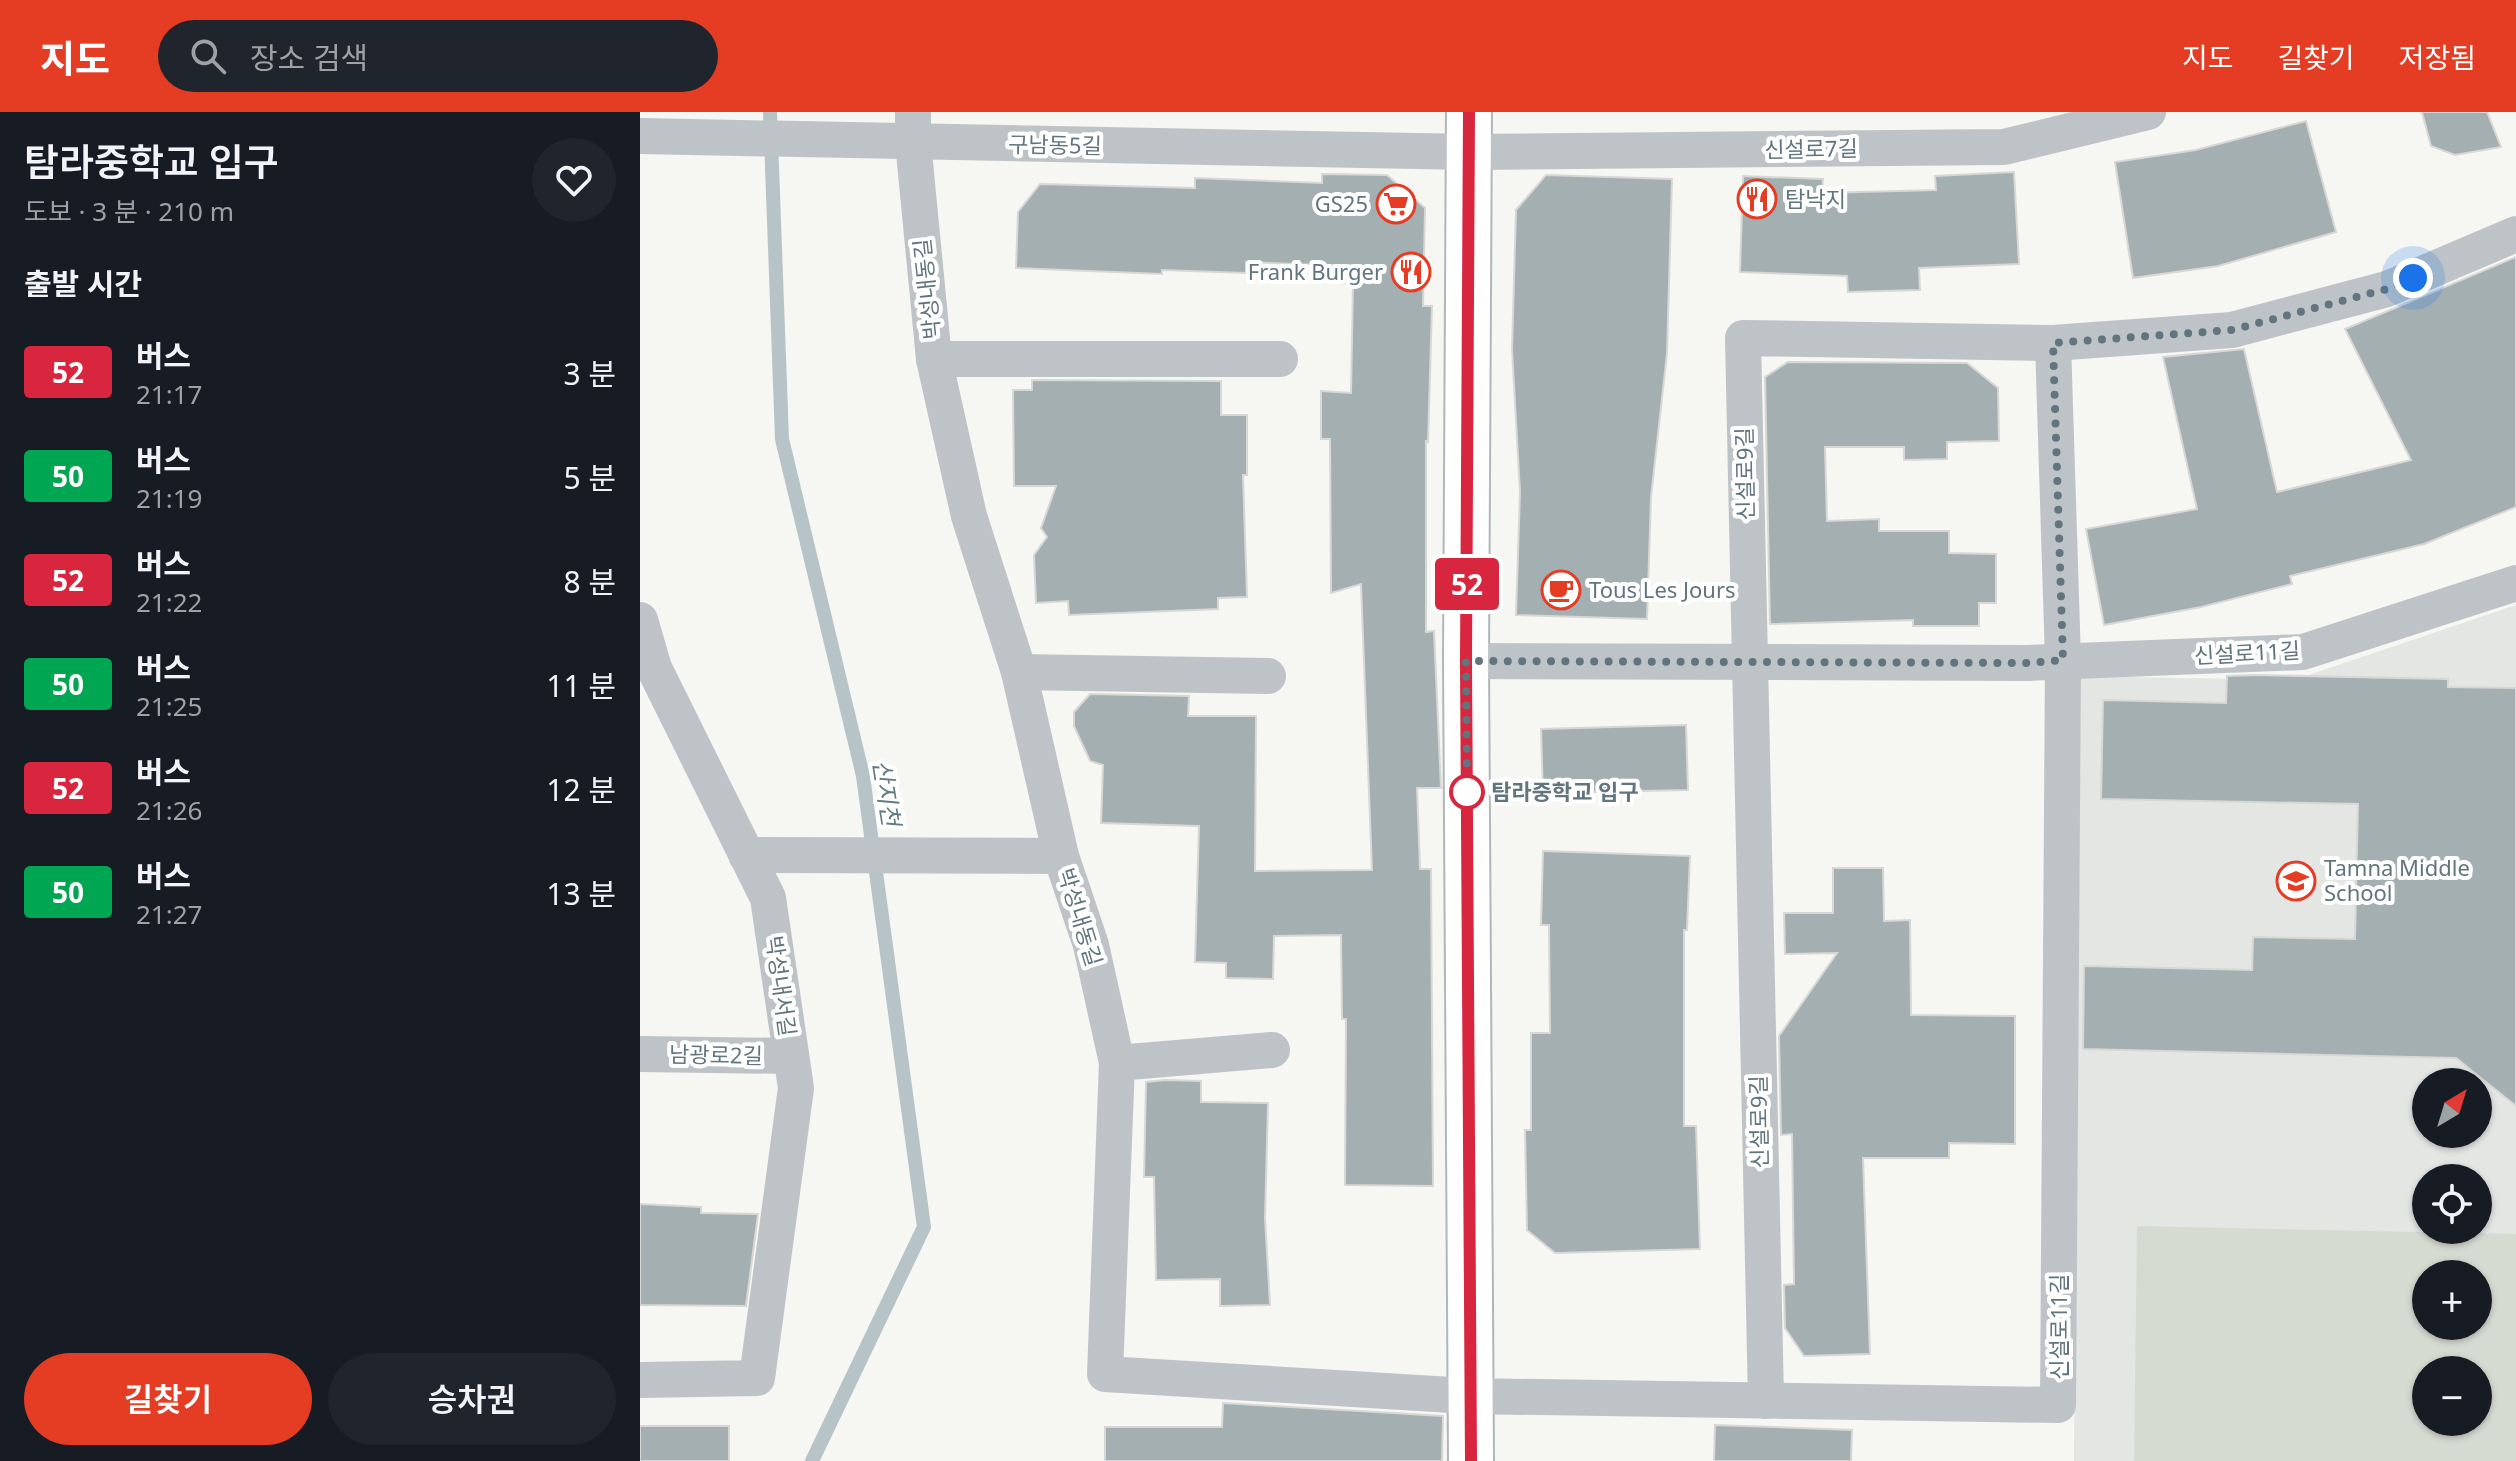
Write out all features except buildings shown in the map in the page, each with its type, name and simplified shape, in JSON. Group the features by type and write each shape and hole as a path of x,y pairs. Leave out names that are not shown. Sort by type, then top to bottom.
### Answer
{"main road":[{"path":"1470,132 1466,661 1468,1396 1471,1461"}],"street":[{"name":"신설로7길","path":"1470,132 2004,147 2148,112"},
{"name":"구남동5길","path":"640,136 872,140 913,127 1470,132"},
{"name":"박성내동길","path":"913,127 934,359 969,516 1019,672 1061,856 1091,945 1117,1063 1105,1374 1468,1396"},
{"name":"신설로9길","path":"1766,1401 1743,338 2053,343 2232,330 2387,289 2516,234"},
{"path":"2053,343 2063,660"},
{"path":"934,359 1280,359"},
{"name":"신설로11길","path":"1466,661 2028,663 2303,652 2516,583"},
{"name":"박성내서길","path":"640,620 647,668 768,898 796,1088 757,1378 640,1380"},
{"name":"신설로11길","path":"1468,1396 2058,1405 2063,660"},
{"path":"1019,672 1268,676"},
{"path":"746,855 1061,856"},
{"path":"1117,1063 1272,1050"},
{"name":"남광로2길","path":"640,1054 791,1056"}],"shaded area":[{"name":"Tamna Middle School","path":"2516,605 2516,1461 2074,1461 2077,676 2294,680"},
{"path":"2137,1226 2412,1232 2412,1244 2492,1244 2492,1233 2516,1234 2516,1461 2134,1461"}],"waterway":[{"name":"산지천","path":"770,112 782,439 863,776 924,1227 812,1461"}],"bus line":[{"name":"52","path":"1469,112 1466,661 1468,1396 1471,1461"}],"place":[{"name":"탐낙지","path":"1757,199"},
{"name":"GS25","path":"1396,204"},
{"name":"Frank Burger","path":"1411,272"},
{"name":"Tous Les Jours","path":"1561,590"},
{"name":"탐라중학교 입구","path":"1467,792"},
{"name":"Tamna Middle School","path":"2296,881"}],"route":[{"path":"1467,792 1466,661 2028,663 2063,660 2053,343 2232,330 2387,289 2413,278"}]}
